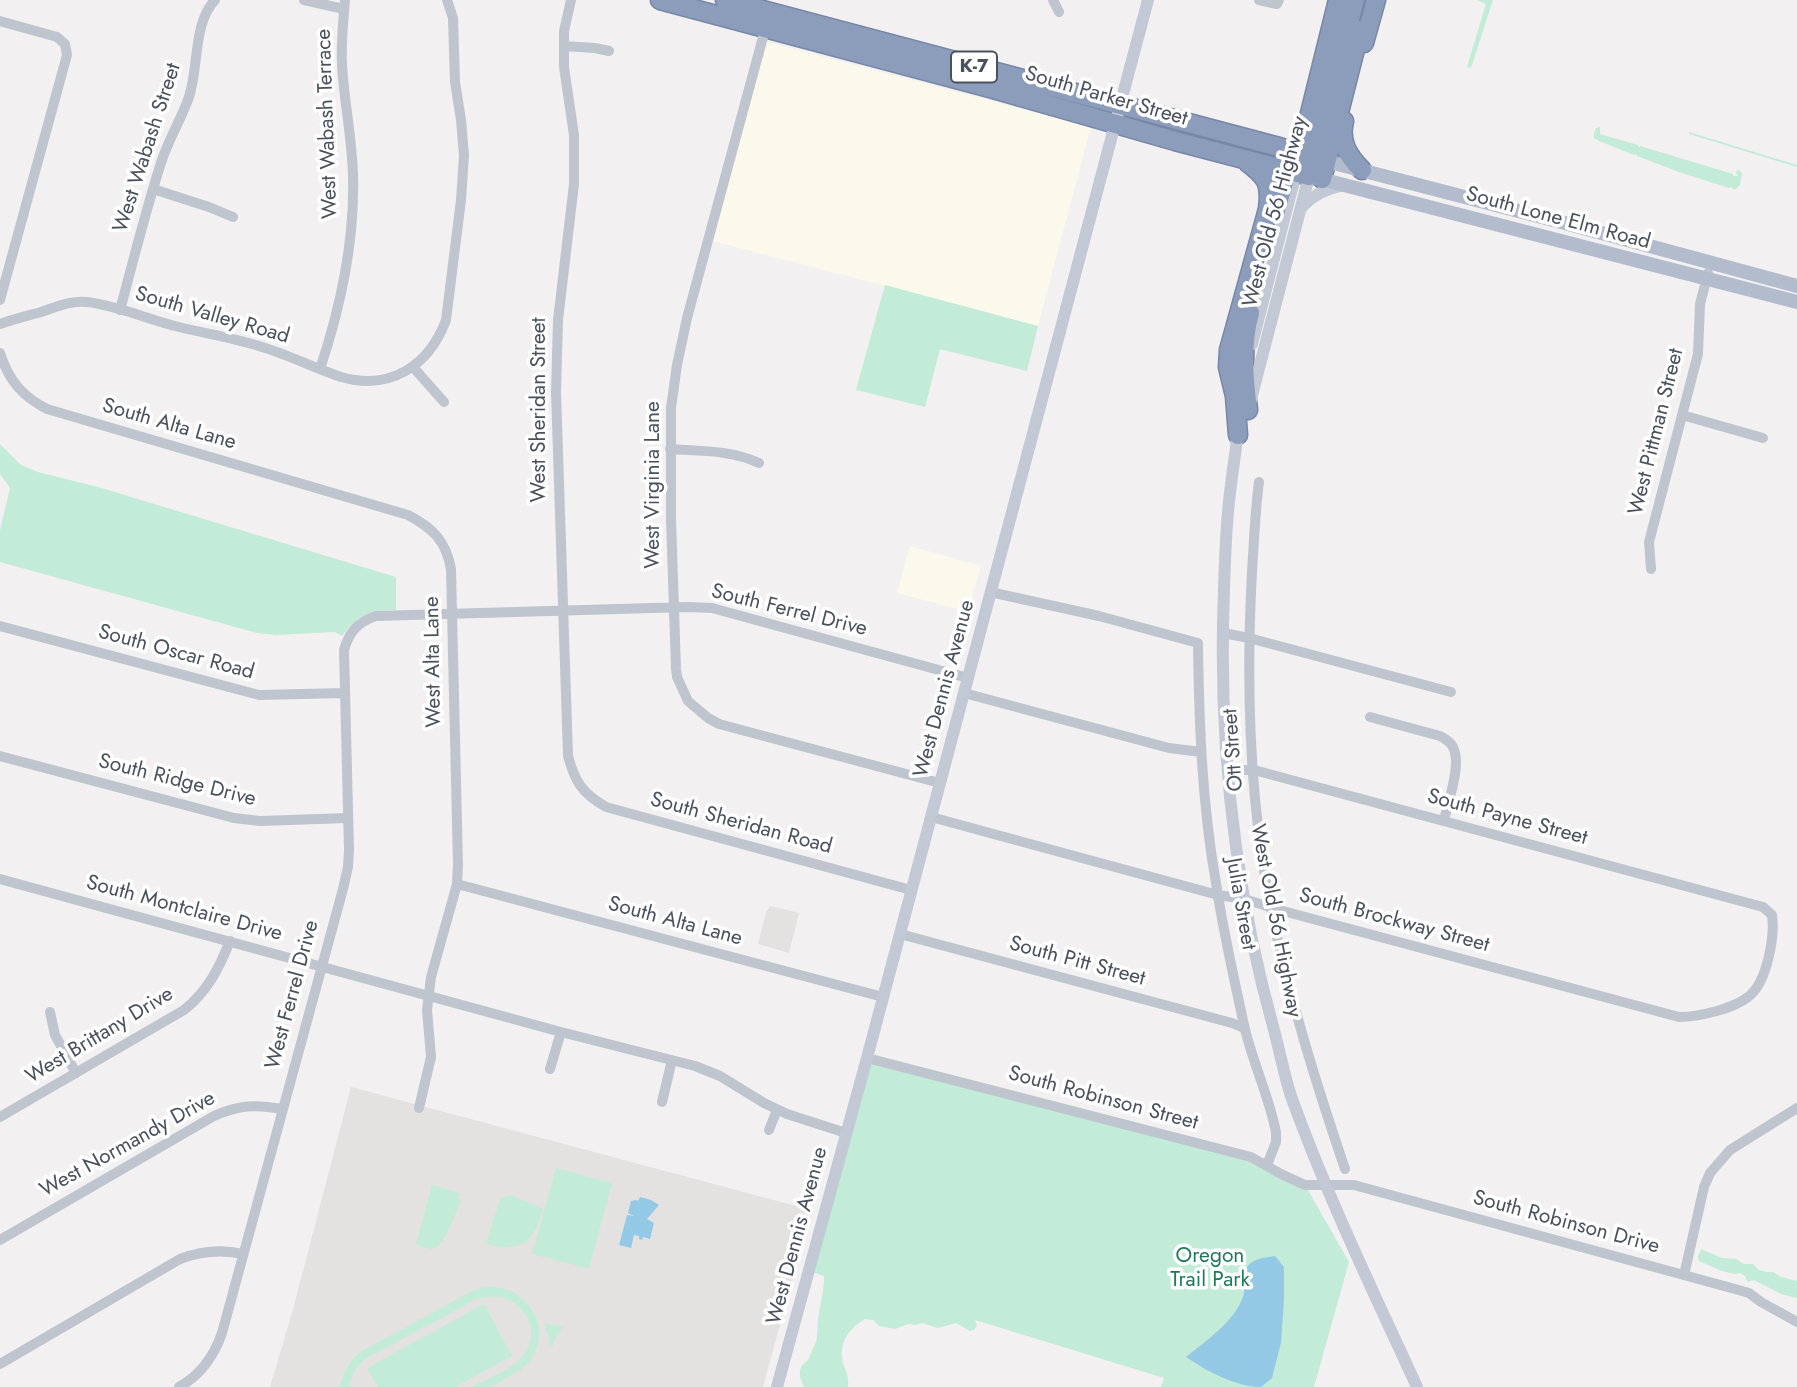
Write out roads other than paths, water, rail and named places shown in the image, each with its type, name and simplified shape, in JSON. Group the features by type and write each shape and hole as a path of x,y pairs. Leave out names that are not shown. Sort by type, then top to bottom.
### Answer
{"highway":[{"name":"South Parker Street","path":"660,0 768,20 1117,114 1279,147 1313,158"},
{"name":"South Parker Street","path":"725,0 768,20"},
{"name":"West Old 56 Highway","path":"1313,158 1312,107 1338,0"},
{"name":"West Old 56 Highway","path":"1303,175 1313,158 1355,0"},
{"path":"1248,412 1244,355 1248,321 1303,175 1313,158 1367,0"},
{"path":"1362,170 1344,149 1342,128 1376,0"},
{"path":"1303,175 1285,158 1279,147 1312,107"},
{"name":"South Parker Street","path":"1117,114 1244,159 1303,175"},
{"path":"1238,435 1228,367 1229,350 1268,209 1269,195 1266,179 1244,159"}],"main road":[{"name":"South Lone Elm Road","path":"1313,158 1797,286"},
{"name":"South Lone Elm Road","path":"1303,175 1797,302"}],"street":[{"name":"West Wabash Street","path":"120,310 164,153 190,95 201,24 215,0"},
{"path":"304,0 344,4"},
{"name":"South Valley Road","path":"0,324 85,301 180,328 239,340 342,377 363,380 389,377 413,367 424,359 440,335 446,320 463,188 463,140 455,82 453,18 447,0"},
{"name":"West Sheridan Street","path":"571,0 565,31 564,67 574,160 572,207 560,297 556,353 568,755 573,774"},
{"path":"1052,0 1059,12"},
{"name":"West Dennis Avenue","path":"777,1387 1148,0"},
{"path":"1259,0 1278,2"},
{"name":"West Wabash Terrace","path":"320,369 341,295 353,208 352,154 342,62 344,4"},
{"name":"West Virginia Lane","path":"768,20 680,345 671,408 673,607 677,677 688,701 719,724 940,783"},
{"path":"0,21 57,37 65,44 67,55 0,300"},
{"path":"564,46 609,51"},
{"name":"West Old 56 Highway","path":"1238,435 1248,412 1300,210 1303,175"},
{"path":"1300,210 1310,198 1329,188 1344,185"},
{"path":"153,189 233,217"},
{"name":"West Pittman Street","path":"1651,569 1649,542 1698,354 1700,304 1712,262"},
{"name":"South Alta Lane","path":"0,353 12,380 21,392 47,409 353,499"},
{"path":"413,367 444,402"},
{"name":"West Old 56 Highway","path":"1245,383 1228,508 1223,633 1223,691 1228,770 1244,899 1288,1086 1326,1186 1417,1387"},
{"path":"1682,415 1763,438"},
{"path":"670,449 729,454 759,463"},
{"name":"Ott Street","path":"1259,482 1249,638 1249,687 1261,844 1270,906 1283,963 1305,1047 1345,1169"},
{"name":"West Alta Lane","path":"353,499 408,515 424,523 443,543 449,559 457,884"},
{"name":"Julia Street","path":"990,592 1099,616 1198,643 1201,752 1209,830 1223,930 1244,1028 1276,1132 1276,1142 1267,1164"},
{"name":"South Ferrel Drive","path":"388,615 712,608 968,678"},
{"name":"West Ferrel Drive","path":"179,1387 201,1370 218,1346 348,867 344,650 348,637 356,626 366,619 388,615"},
{"name":"South Oscar Road","path":"0,626 259,695 344,693"},
{"path":"1223,633 1451,692"},
{"path":"964,693 1169,748 1201,752"},
{"path":"1370,717 1440,736 1453,746 1455,773 1444,821"},
{"name":"South Ridge Drive","path":"1,759 234,818 260,821 348,818"},
{"name":"South Payne Street","path":"1228,770 1254,771 1444,821 1763,908 1772,915"},
{"name":"South Sheridan Road","path":"573,774 584,791 606,807 911,890"},
{"name":"South Brockway Street","path":"931,817 1679,1017 1692,1017 1747,998 1758,985 1771,946 1772,915"},
{"name":"South Montclaire Drive","path":"0,879 672,1060 720,1076 777,1110 796,1118 846,1133"},
{"path":"419,1108 430,1057 428,996 457,884"},
{"name":"South Alta Lane","path":"457,884 883,997"},
{"name":"South Pitt Street","path":"900,934 1244,1028"},
{"name":"West Brittany Drive","path":"0,1117 192,1004 210,984 230,941"},
{"path":"50,1012 55,1035 76,1073"},
{"path":"550,1069 561,1032"},
{"name":"South Robinson Street","path":"867,1058 1251,1157 1305,1185 1326,1186"},
{"path":"662,1101 672,1060"},
{"name":"West Normandy Drive","path":"0,1240 214,1116 243,1106 282,1109"},
{"path":"1684,1275 1704,1187 1710,1173 1730,1150 1797,1108"},
{"path":"769,1130 777,1110"},
{"name":"South Robinson Drive","path":"1326,1186 1354,1185 1749,1293 1761,1303 1795,1320"},
{"path":"0,1364 180,1259 216,1251 243,1254"}],"water":[{"path":"640,1197 659,1205 647,1219 654,1223 650,1239 643,1237 642,1240 634,1235 631,1248 619,1245 627,1215 634,1216 628,1213 631,1201 638,1201"},
{"path":"1275,1256 1284,1267 1284,1299 1281,1343 1272,1378 1261,1387 1241,1384 1212,1373 1186,1357 1233,1315 1243,1297 1245,1272 1249,1265 1259,1259"}],"park label":[{"name":"Oregon Trail Park","path":"1210,1269"}]}
